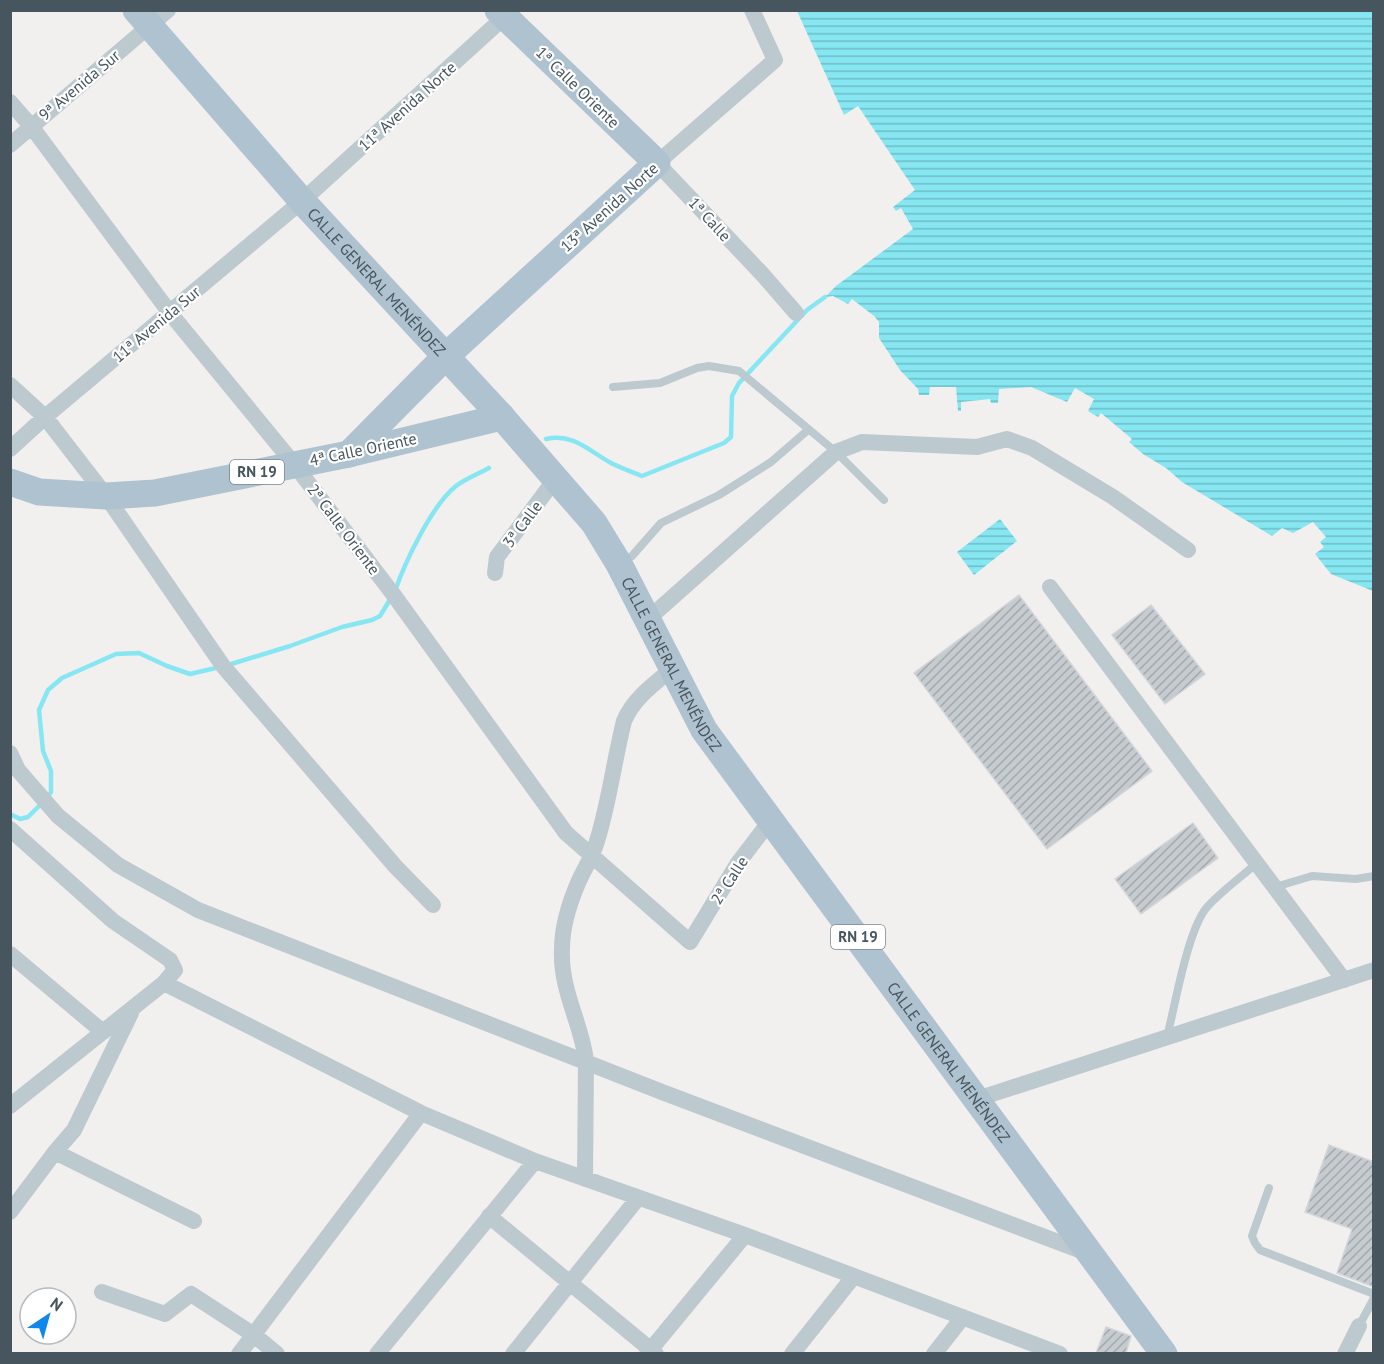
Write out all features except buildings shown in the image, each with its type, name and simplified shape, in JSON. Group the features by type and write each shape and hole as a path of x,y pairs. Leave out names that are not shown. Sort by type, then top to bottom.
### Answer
{"main road":[{"name":"1ª Calle Oriente","path":"505,13 657,163"},
{"name":"CALLE GENERAL MENÉNDEZ","path":"151,16 302,201 447,356 594,523 619,564 704,730 1164,1353"},
{"name":"13ª Avenida Norte","path":"349,454 447,356 657,163"},
{"name":"4ª Calle Oriente","path":"10,482 39,492 106,496 156,494 349,454 502,417"}],"street":[{"name":"13ª Avenida Norte","path":"657,163 775,60 752,10"},
{"name":"11ª Avenida Norte","path":"302,201 505,13"},
{"name":"9ª Avenida Sur","path":"10,145 151,16"},
{"name":"2ª Calle Oriente","path":"10,102 31,126 170,313 294,464 393,594 566,833 690,942"},
{"name":"1ª Calle","path":"657,163 763,275 796,314"},
{"name":"11ª Avenida Sur","path":"10,449 302,201"},
{"path":"10,385 45,417 106,496 223,666 395,866 433,905"},
{"path":"648,619 836,452 862,442 977,447 1007,439 1032,448 1113,497 1188,550"},
{"name":"3ª Calle","path":"495,573 497,557 556,478"},
{"path":"1050,587 1344,980"},
{"path":"585,1179 586,1060 562,971 565,920 577,884 602,825 624,721 635,701 672,669"},
{"path":"10,753 18,770 58,816 118,865 198,910 586,1060 662,1092 1091,1255"},
{"name":"2ª Calle","path":"690,942 738,863 771,821"},
{"path":"10,829 113,921 170,960 175,970 164,983 103,1032 14,1098"},
{"path":"10,954 103,1032"},
{"path":"977,1099 1374,970"},
{"path":"164,983 421,1113 535,1161 745,1234 1060,1353"},
{"path":"10,1212 74,1130 134,1007"},
{"path":"239,1353 421,1113"},
{"path":"55,1152 194,1221"},
{"path":"377,1353 535,1161"},
{"path":"513,1353 638,1198"},
{"path":"489,1216 651,1352 745,1234"},
{"path":"792,1353 854,1276"},
{"path":"102,1292 165,1314 192,1294 277,1353"},
{"path":"934,1353 963,1317"},
{"path":"1345,1353 1359,1326"}],"lane":[{"path":"613,387 660,383 697,368 709,366 739,371 836,452 884,500"},
{"path":"619,564 632,556 661,524 719,495 771,462 808,430"},
{"path":"1167,1038 1191,938 1198,921 1207,906 1257,864"},
{"path":"1275,886 1312,876 1356,879 1374,876"},
{"path":"1269,1188 1252,1236 1255,1244 1260,1250 1374,1296 1359,1326"}],"water":[{"path":"797,11 1373,11 1373,591 1331,574 1315,554 1324,547 1320,542 1326,537 1313,522 1293,533 1282,528 1272,536 1182,482 1166,468 1143,454 1129,442 1132,439 1101,413 1098,417 1088,411 1094,399 1075,388 1067,402 1031,387 999,389 998,403 991,403 990,399 961,402 961,411 958,411 956,387 930,387 929,395 919,395 918,389 900,370 879,338 879,322 874,316 852,299 848,304 833,296 825,297 836,286 913,229 901,208 896,211 893,207 915,190 858,106 844,115"},
{"path":"1000,519 1017,541 974,575 957,552"}],"waterway":[{"path":"546,439 573,441 611,463 642,476 724,443 731,437 732,396 739,383 807,310 825,297"},
{"path":"395,591 412,550 438,506 456,486 489,468"},
{"path":"228,665 342,627 372,620 380,616 391,598"},
{"path":"10,814 20,819 28,817 51,792 51,771 43,751 39,710 48,690 62,678 116,654 139,653 190,674 220,667"}]}
